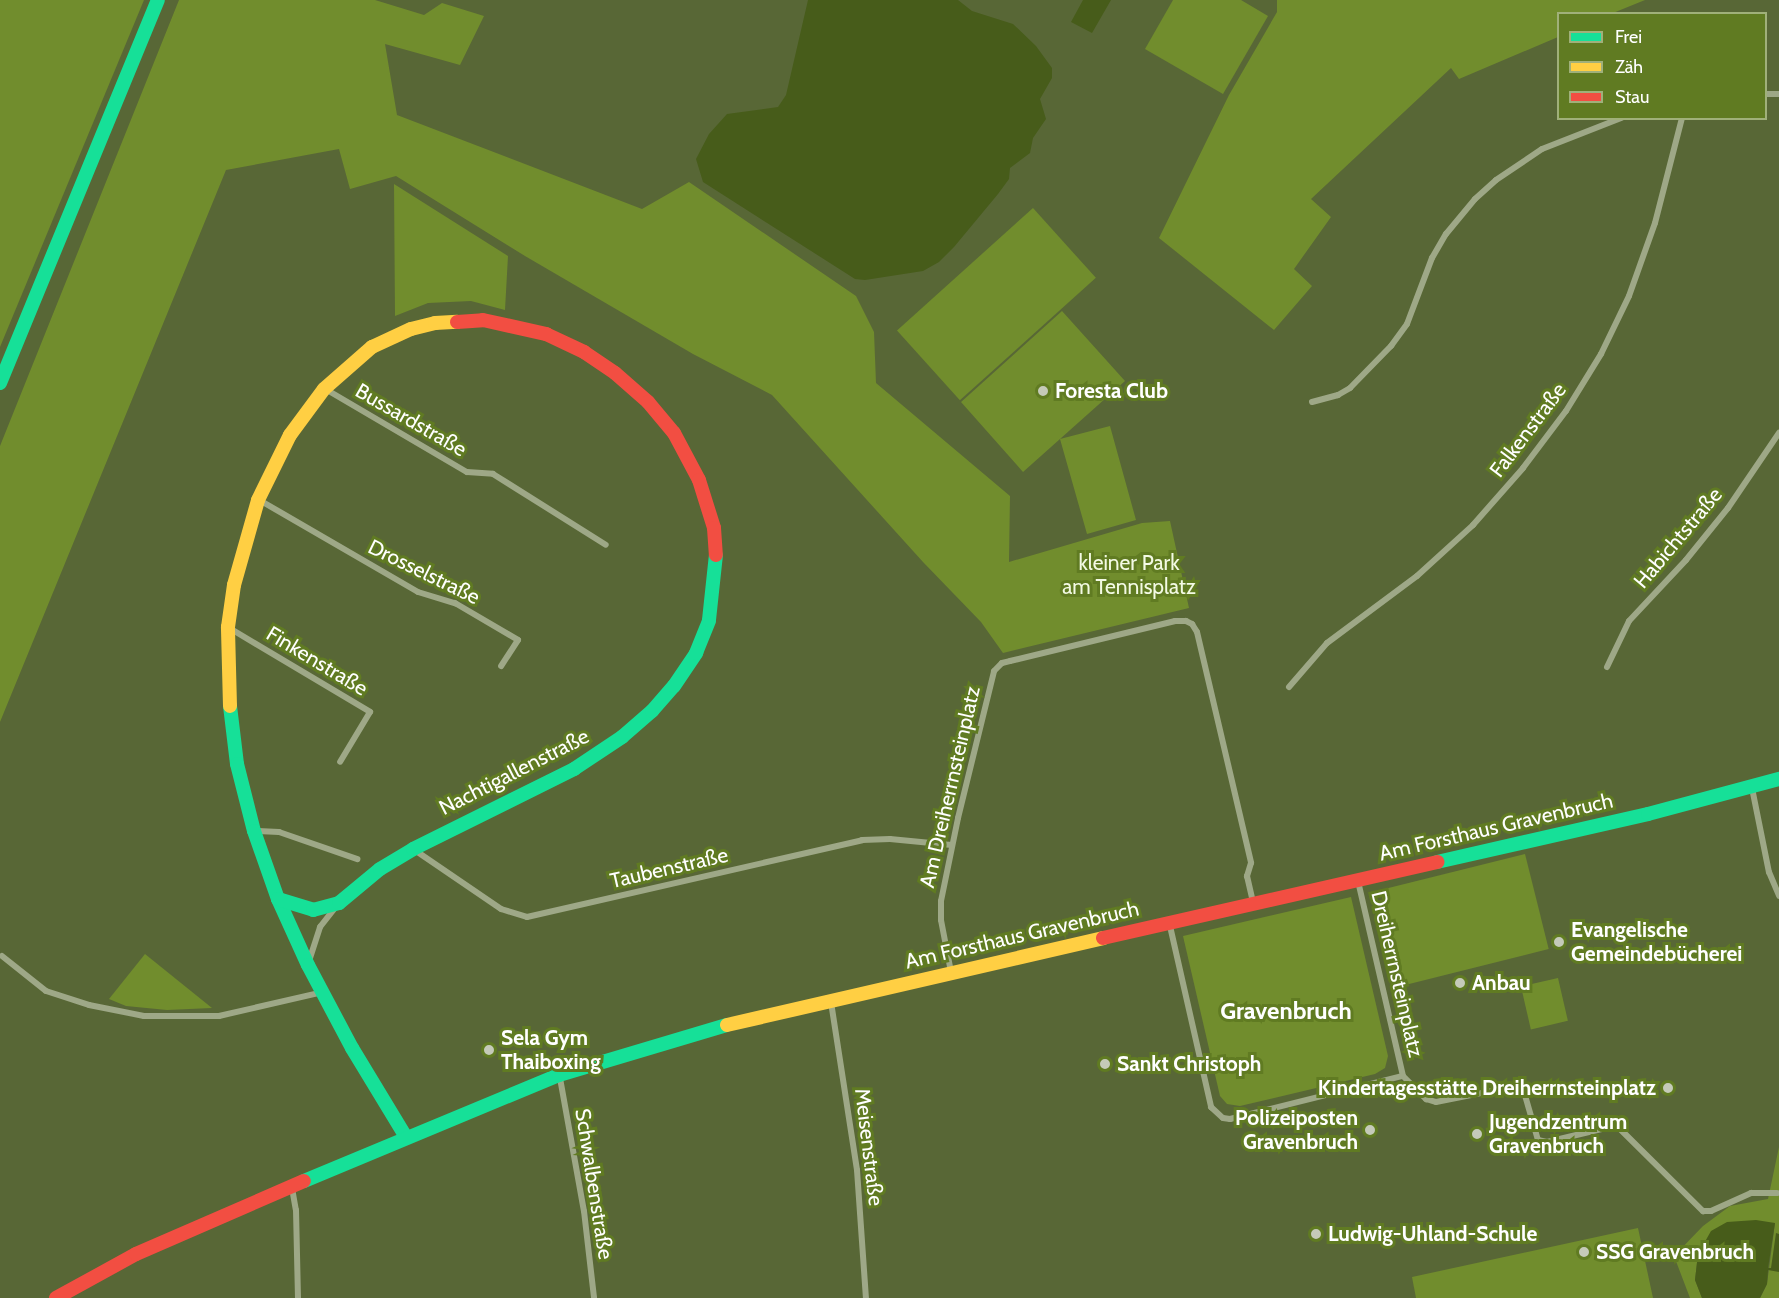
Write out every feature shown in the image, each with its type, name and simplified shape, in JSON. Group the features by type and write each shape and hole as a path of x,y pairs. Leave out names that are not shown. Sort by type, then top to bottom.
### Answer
{"street":[{"path":"0,383 158,0"},
{"path":"1312,402 1338,395 1350,388 1391,346 1407,324 1432,258 1446,234 1475,200 1496,180 1542,149 1616,120"},
{"name":"Falkenstraße","path":"1289,687 1327,643 1417,576 1473,525 1523,468 1566,411 1601,354 1629,296 1655,223 1681,120"},
{"name":"Nachtigallenstraße","path":"308,964 320,927 339,903 380,869 413,849 574,769 622,737 652,711 689,664 709,620 716,578 714,528 699,480 674,433 648,402 601,363 546,334 483,320 427,325 372,347 324,389 290,435 258,500 236,577 228,627 231,724 237,764 254,831 278,899 308,964 405,1137"},
{"name":"Bussardstraße","path":"324,389 467,472 493,474 606,545"},
{"name":"Habichtstraße","path":"1607,667 1629,621 1686,560 1728,508 1779,433"},
{"name":"Drosselstraße","path":"258,500 418,592 455,603 518,640 501,666"},
{"name":"Am Dreiherrnsteinplatz","path":"951,973 941,920 941,901 988,692 997,667 1022,658 1175,621 1186,621 1192,624 1197,632 1215,700 1251,863 1247,876 1253,903"},
{"name":"Finkenstraße","path":"228,627 370,712 340,762"},
{"name":"Am Forsthaus Gravenbruch","path":"56,1298 136,1254 405,1137 559,1075 695,1033 1648,814 1779,779"},
{"path":"1752,787 1769,873 1779,896"},
{"path":"254,831 279,832 357,859"},
{"name":"Taubenstraße","path":"413,849 501,909 517,917 527,917 862,840 890,839 952,844"},
{"name":"Dreiherrnsteinplatz","path":"1358,880 1403,1076 1426,1099 1436,1102 1522,1084 1538,1140 1547,1142 1614,1126 1620,1129 1703,1211 1711,1211 1751,1192 1777,1193"},
{"name":"Nachtigallenstraße","path":"278,899 313,910 339,903"},
{"name":"Dreiherrnsteinplatz","path":"1170,923 1211,1107 1215,1113 1230,1119 1403,1076"},
{"path":"2,956 46,991 89,1005 144,1016 219,1016 323,992"},
{"name":"Meisenstraße","path":"831,1002 857,1170 866,1298"},
{"name":"Schwalbenstraße","path":"559,1075 584,1211 594,1298"},
{"path":"292,1187 295,1199 298,1298"}],"green space":[{"path":"0,0 144,0 0,347"},
{"name":"kleiner Park am Tennisplatz","path":"179,0 375,0 424,15 442,3 484,16 460,65 385,44 397,115 642,209 689,182 856,296 874,332 876,383 1010,496 1009,562 1142,523 1170,521 1189,608 1003,653 981,622 923,562 772,395 693,354 525,256 396,176 350,189 339,149 226,170 0,722 0,446"},
{"path":"1173,0 1241,0 1268,16 1223,94 1145,49"},
{"path":"1277,0 1645,0 1615,12 1557,12 1557,37 1459,79 1451,68 1311,199 1331,217 1294,269 1312,286 1274,330 1159,238 1229,95 1277,12"},
{"path":"394,184 508,256 505,310 471,301 428,303 395,316"},
{"path":"1033,208 1096,278 960,400 897,330"},
{"name":"Foresta Club","path":"1062,311 1125,381 1023,472 961,402"},
{"path":"1110,426 1136,520 1087,534 1060,439"},
{"path":"1525,854 1549,949 1404,985 1380,890"},
{"path":"1351,897 1388,1056 1385,1068 1375,1074 1240,1106 1227,1104 1220,1096 1183,936"},
{"path":"145,954 212,1008 167,1010 126,1006 109,999"},
{"path":"1558,978 1568,1021 1531,1029 1521,987"},
{"path":"1779,1147 1779,1298 1760,1298 1767,1284 1775,1223 1703,1242 1698,1254 1695,1280 1702,1298 1690,1298 1674,1256 1703,1226 1730,1206 1768,1199"},
{"name":"SSG Gravenbruch","path":"1638,1228 1653,1298 1416,1298 1412,1277"}],"shaded area":[{"path":"808,0 958,0 972,11 1013,24 1036,46 1052,68 1052,78 1040,99 1046,119 1033,138 1030,153 1010,168 1009,179 954,247 939,262 923,271 865,280 855,279 703,182 696,159 709,134 727,114 778,107 786,95"},
{"path":"1083,0 1111,0 1092,33 1071,22"},
{"path":"1756,1220 1775,1223 1768,1268 1771,1268 1776,1233 1779,1234 1779,1272 1768,1270 1767,1284 1760,1298 1702,1298 1695,1280 1698,1254 1711,1231 1727,1222"}],"traffic: fast":[{"path":"0,383 158,0"},
{"path":"278,899 313,910 339,903 380,869 413,849 574,769 622,737 652,711 674,686 696,653 709,620 716,555"},
{"path":"230,706 237,764 254,831 278,899 308,965 352,1048 406,1137"},
{"path":"1437,862 1648,814 1779,779"},
{"path":"304,1181 559,1075 727,1025"}],"traffic: slow":[{"path":"230,706 228,627 234,585 258,500 290,435 324,389 372,347 411,329 435,323 457,322"},
{"path":"727,1025 1103,938"}],"traffic: jam":[{"path":"457,322 483,320 546,334 584,352 615,373 648,402 674,433 699,480 714,528 716,555"},
{"path":"1103,938 1437,862"},
{"path":"56,1298 136,1254 304,1181"}],"place":[{"name":"Foresta Club","path":"1043,391"},
{"name":"Evangelische Gemeindebücherei","path":"1559,942"},
{"name":"Anbau","path":"1460,983"},
{"name":"Sela Gym Thaiboxing","path":"489,1050"},
{"name":"Sankt Christoph","path":"1105,1064"},
{"name":"Kindertagesstätte Dreiherrnsteinplatz","path":"1668,1088"},
{"name":"Polizeiposten Gravenbruch","path":"1370,1130"},
{"name":"Jugendzentrum Gravenbruch","path":"1477,1134"},
{"name":"Ludwig-Uhland-Schule","path":"1316,1234"},
{"name":"SSG Gravenbruch","path":"1584,1252"}],"district":[{"name":"Gravenbruch","path":"1286,1011"}]}
